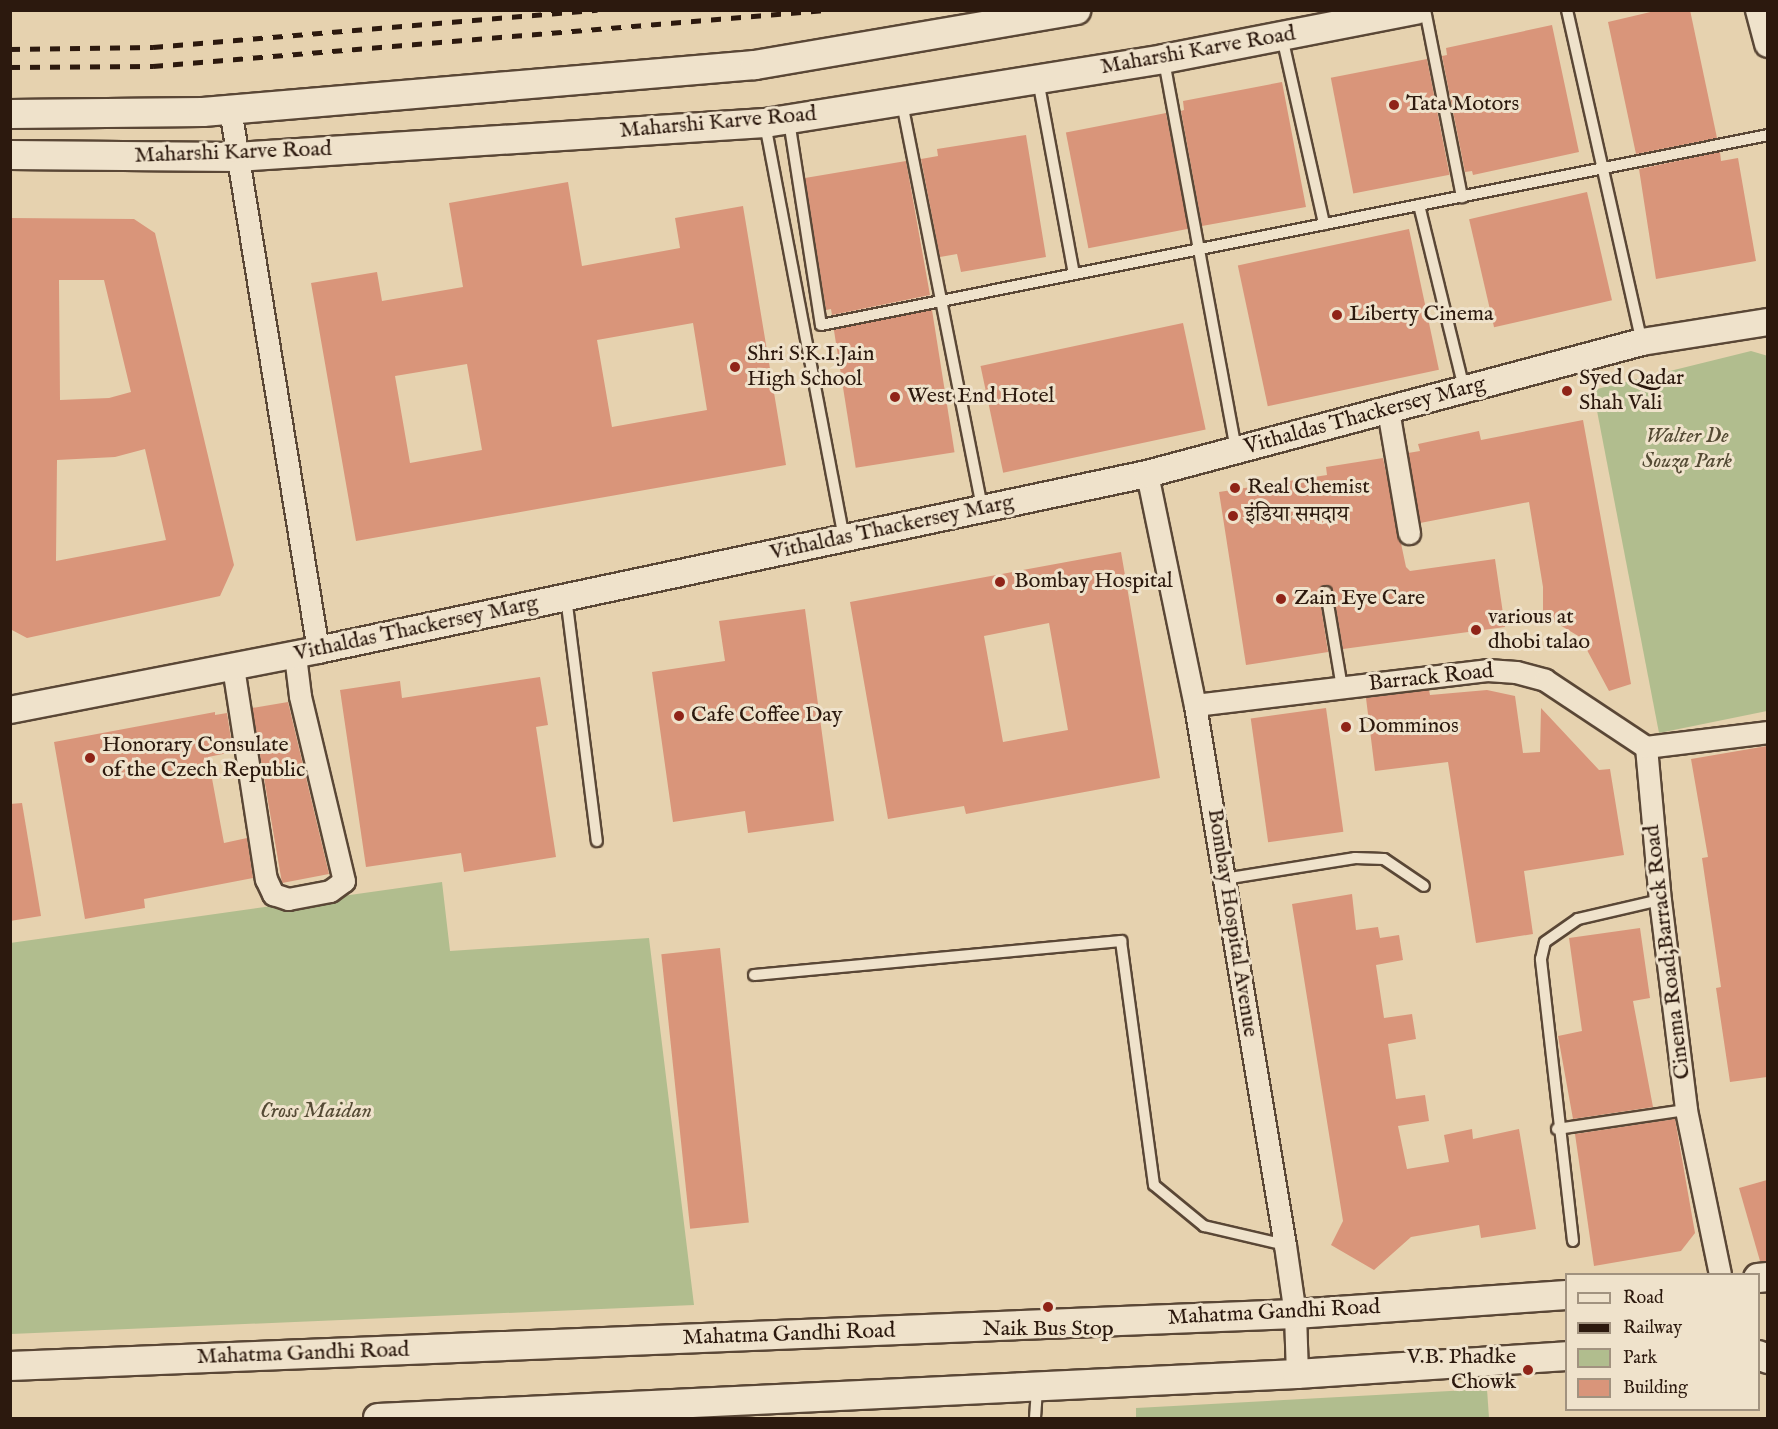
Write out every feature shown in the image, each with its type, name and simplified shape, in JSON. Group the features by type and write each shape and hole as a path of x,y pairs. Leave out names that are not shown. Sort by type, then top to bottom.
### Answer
{"main road":[{"name":"Maharshi Karve Road","path":"10,114 230,110 755,65 1076,10"},
{"name":"Maharshi Karve Road","path":"10,155 236,157 777,121 902,103 1163,58 1416,10"},
{"name":"Mahatma Gandhi Road","path":"11,1366 1295,1314 1565,1294"},
{"path":"378,1419 1297,1374 1565,1356"}],"street":[{"path":"1759,10 1767,44"},
{"path":"230,110 306,652 300,696 343,867 344,881 338,886 309,895 280,898 273,894 266,879 233,667"},
{"name":"Vithaldas Thackersey Marg","path":"10,710 306,652 1147,474 1642,342 1767,322"},
{"path":"1388,410 1408,533"},
{"name":"Bombay Hospital Avenue","path":"1147,474 1195,705 1285,1245 1295,1314 1297,1374"},
{"name":"Barrack Road","path":"1195,705 1487,670 1516,672 1545,680 1646,747"},
{"path":"1646,747 1767,732"},
{"name":"Cinema Road;Barrack Road","path":"1646,747 1659,900 1686,1110 1720,1273"}],"lane":[{"path":"1425,10 1462,197"},
{"path":"1567,10 1605,168 1642,342"},
{"path":"1281,36 1324,224"},
{"path":"1163,58 1236,450"},
{"path":"1038,78 1074,274"},
{"path":"902,103 982,508"},
{"path":"777,121 821,325 1767,135"},
{"path":"777,121 844,538"},
{"path":"1419,205 1465,389"},
{"path":"1326,592 1342,688"},
{"path":"566,597 597,841"},
{"path":"1224,879 1354,858 1384,859 1424,886"},
{"path":"1573,1241 1557,1129 1541,959 1545,942 1578,919 1659,900"},
{"path":"754,975 1121,941 1154,1185 1204,1226 1285,1245"},
{"path":"1557,1129 1686,1110"},
{"path":"1035,1419 1038,1386"}],"green space":[{"name":"Walter De Souza Park","path":"1751,351 1768,356 1767,711 1659,733 1593,390"},
{"name":"Cross Maidan","path":"442,882 450,951 649,938 694,1305 11,1334 10,943"},
{"path":"1487,1389 1489,1418 1136,1418 1136,1408"}],"building":[{"path":"1659,10 1690,10 1717,138 1636,154 1608,22"},
{"path":"1552,25 1579,152 1473,175 1472,171 1465,172 1442,56 1447,55 1446,48"},
{"path":"1427,59 1450,175 1353,194 1331,78"},
{"path":"1282,82 1306,207 1202,226 1181,111 1184,110 1183,101"},
{"path":"1166,113 1189,229 1088,248 1066,132"},
{"path":"1026,135 1046,257 961,272 957,254 940,257 921,159 938,156 937,149"},
{"path":"1720,152 1721,161 1738,158 1756,261 1656,279 1639,169"},
{"path":"906,161 930,295 832,315 831,309 826,310 805,178"},
{"path":"568,182 582,266 680,248 675,218 743,206 786,465 356,541 311,283 377,272 382,301 463,287 449,203","holes":["693,323 707,410 612,427 597,340","467,364 482,450 410,463 395,376"]},
{"path":"1587,192 1612,300 1494,327 1469,219"},
{"path":"10,218 134,219 155,233 234,565 220,596 27,638 10,629","holes":["59,280 104,280 131,392 109,398 60,400","145,449 166,540 56,561 57,460 115,457"]},
{"name":"Liberty Cinema","path":"1409,229 1439,370 1268,406 1238,265"},
{"name":"West End Hotel","path":"932,310 955,452 856,468 833,326"},
{"path":"1183,323 1206,430 1003,473 981,366"},
{"path":"1583,420 1631,684 1609,691 1580,637 1543,615 1543,587 1529,502 1420,523 1408,453 1420,451 1418,444 1479,431 1481,440"},
{"path":"1383,458 1406,567 1410,571 1495,559 1505,627 1343,649 1333,591 1325,585 1319,593 1328,652 1246,665 1219,492 1327,475 1326,467"},
{"path":"1121,552 1160,778 966,814 964,806 888,819 850,602","holes":["1049,623 1068,730 1003,742 984,636"]},
{"path":"805,609 834,821 748,833 745,811 673,822 652,672 725,661 719,621"},
{"path":"540,677 548,725 536,727 556,857 464,872 461,853 366,867 340,690 400,681 402,698"},
{"path":"1429,690 1430,695 1487,690 1515,696 1523,753 1540,752 1541,708 1599,770 1610,769 1624,855 1524,871 1533,934 1476,943 1448,762 1375,771 1366,698"},
{"path":"288,702 329,874 282,883 252,708"},
{"path":"1326,708 1343,832 1268,842 1251,719"},
{"path":"215,712 215,715 227,713 233,752 208,757 224,843 247,838 253,878 144,899 145,908 85,919 54,742"},
{"path":"1767,746 1767,1077 1730,1082 1716,988 1721,987 1702,858 1708,857 1691,759"},
{"path":"22,803 41,916 10,921 10,804"},
{"path":"1352,894 1356,930 1378,927 1380,938 1399,935 1403,960 1376,965 1384,1018 1412,1014 1416,1039 1388,1044 1396,1099 1425,1095 1429,1121 1398,1126 1407,1169 1449,1162 1444,1135 1472,1129 1473,1139 1519,1129 1536,1229 1481,1238 1479,1225 1411,1237 1374,1270 1331,1245 1343,1221 1292,904"},
{"path":"1640,928 1650,998 1633,1001 1653,1107 1573,1119 1558,1036 1582,1031 1569,938"},
{"path":"720,948 749,1222 690,1229 661,954"},
{"path":"1675,1119 1695,1233 1681,1251 1594,1266 1575,1134"},
{"path":"1767,1180 1767,1261 1760,1261 1739,1188"}],"railway":[{"path":"10,49 153,47 597,10"},
{"path":"10,67 153,66 826,10"}],"place":[{"name":"Tata Motors","path":"1394,105"},
{"name":"Liberty Cinema","path":"1337,315"},
{"name":"Shri S.K.I.Jain High School","path":"735,367"},
{"name":"Syed Qadar Shah Vali","path":"1567,391"},
{"name":"West End Hotel","path":"895,397"},
{"name":"Real Chemist","path":"1235,488"},
{"name":"इंडिया समदाय","path":"1233,516"},
{"name":"Bombay Hospital","path":"1000,582"},
{"name":"Zain Eye Care","path":"1281,599"},
{"name":"various at dhobi talao","path":"1476,630"},
{"name":"Cafe Coffee Day","path":"679,716"},
{"name":"Domminos","path":"1346,727"},
{"name":"Honorary Consulate of the Czech Republic","path":"90,758"},
{"name":"Naik Bus Stop","path":"1048,1307"},
{"name":"V.B. Phadke Chowk","path":"1528,1370"}]}
